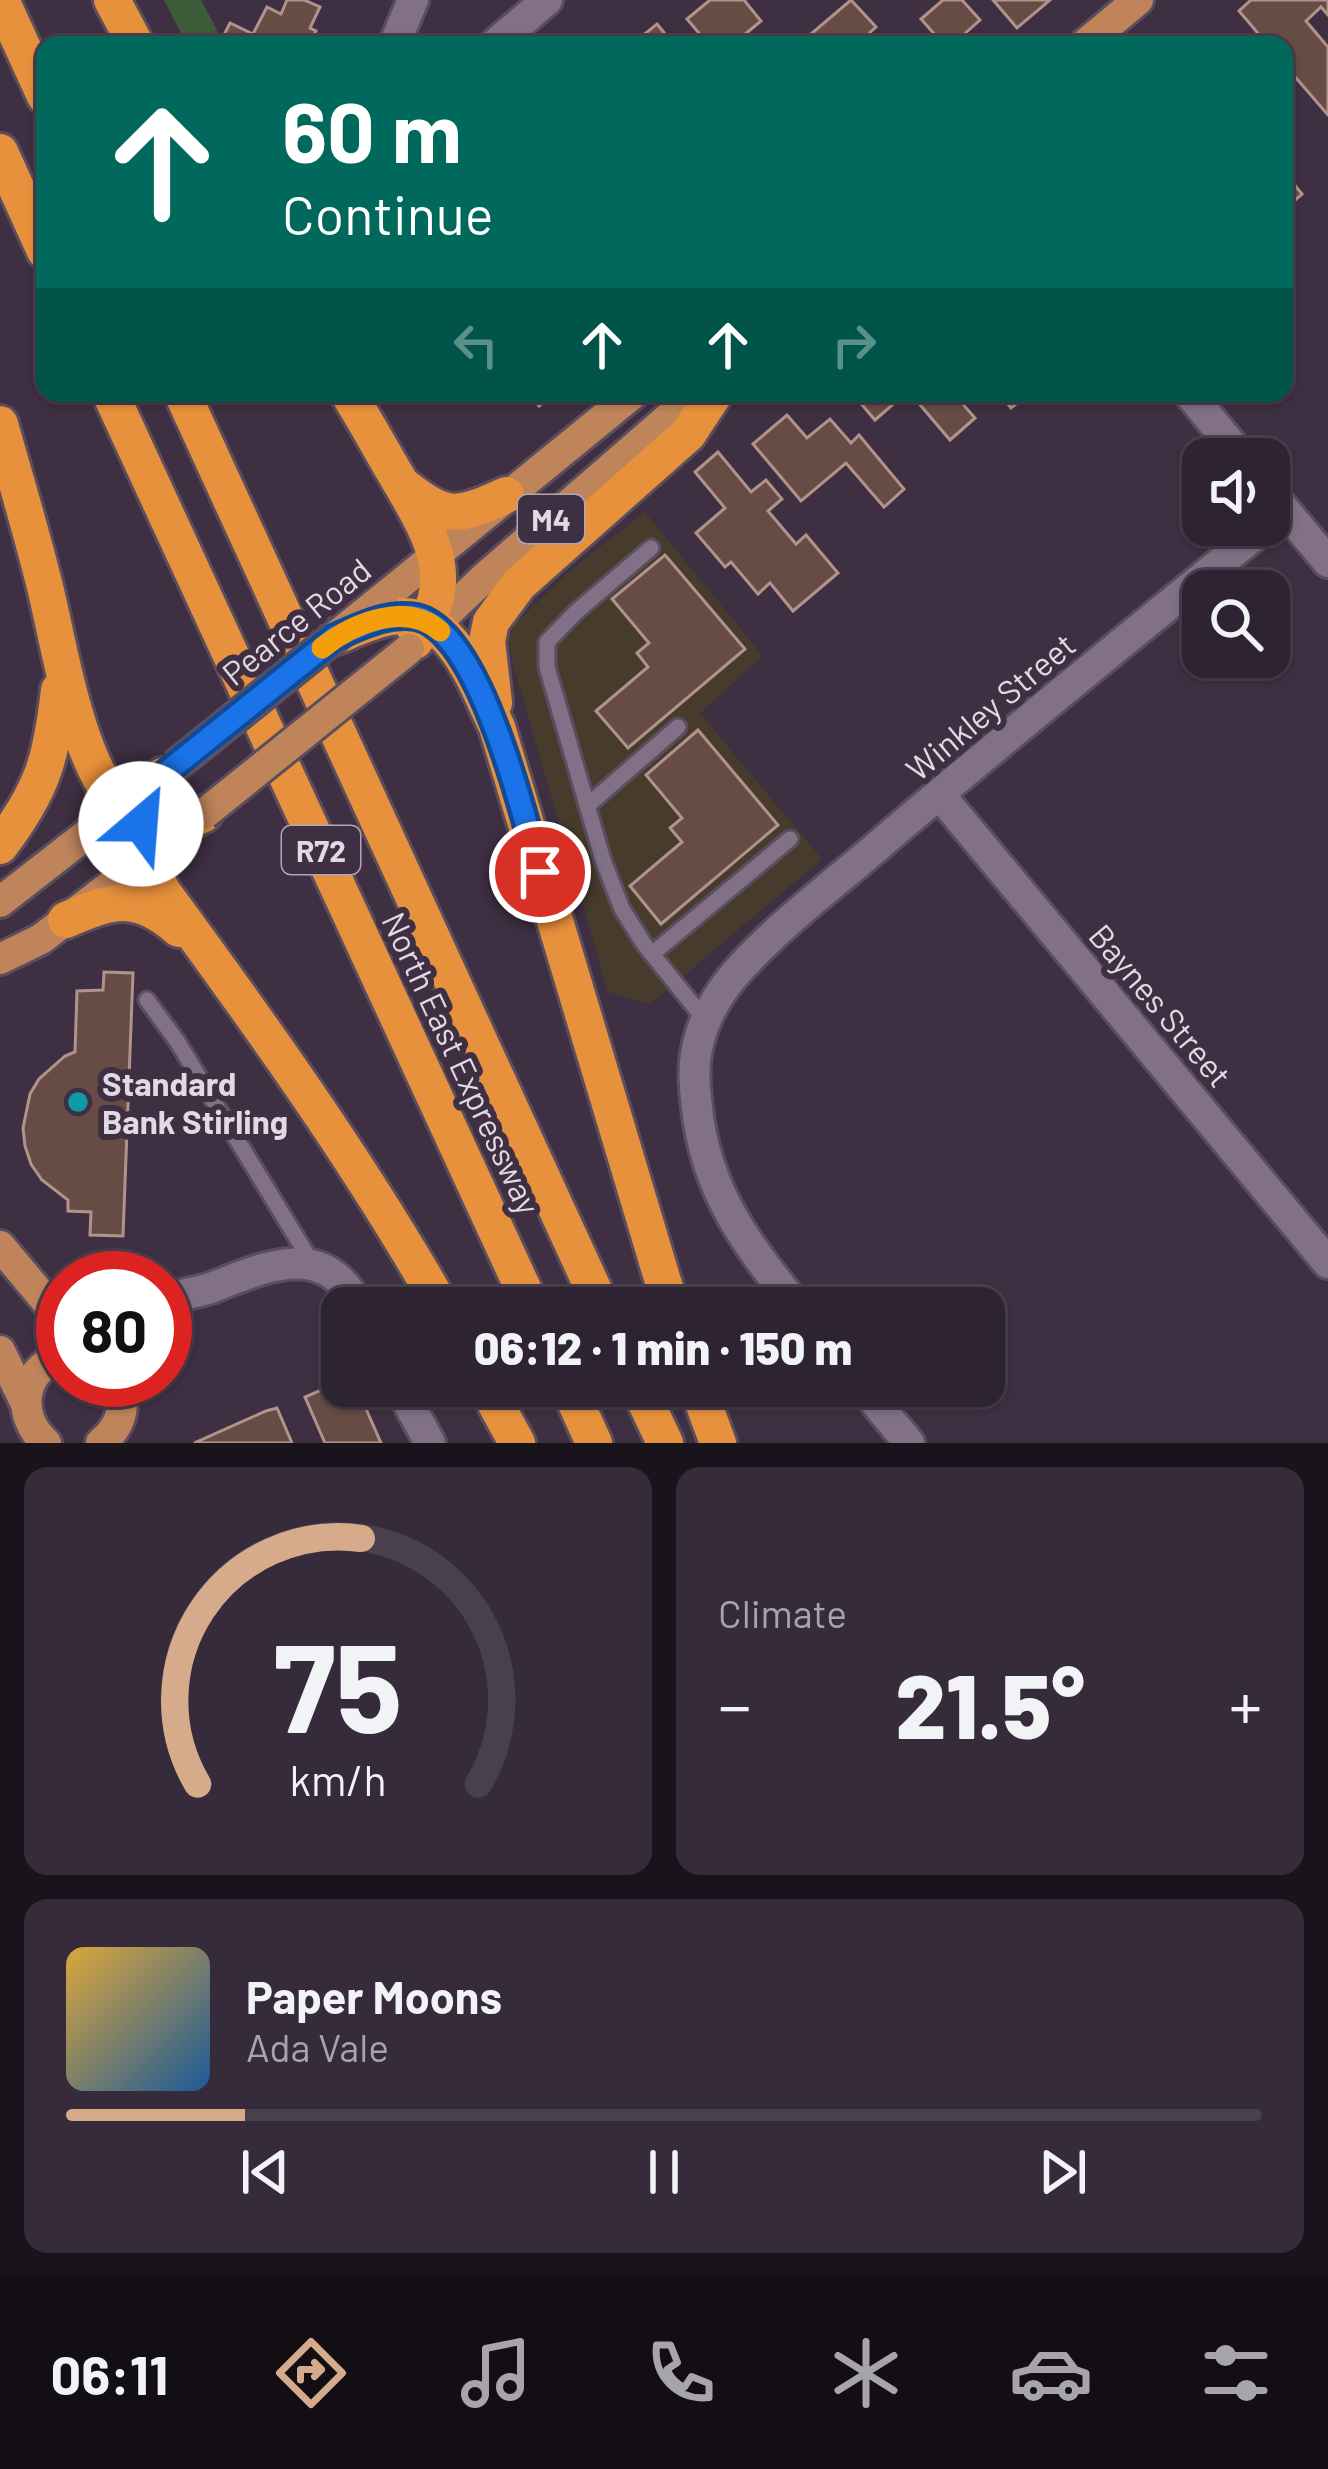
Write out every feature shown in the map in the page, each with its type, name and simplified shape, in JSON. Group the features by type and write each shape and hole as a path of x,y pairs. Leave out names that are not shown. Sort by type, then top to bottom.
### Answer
{"highway":[{"path":"1,0 36,76"},
{"path":"112,0 131,36"},
{"path":"0,152 36,231"},
{"name":"North East Expressway","path":"114,402 522,1287"},
{"name":"North East Expressway","path":"186,402 592,1287"},
{"path":"353,402 422,518 436,553 438,594 424,632"},
{"path":"665,1287 497,728 487,641 490,622 519,584 688,434 709,402"},
{"path":"0,424 77,724 103,782 136,830 163,892 325,1117 430,1287"},
{"path":"402,485 445,513 478,508 506,496"},
{"path":"335,637 367,623 386,607 417,617 424,632 459,653 497,728"},
{"path":"0,846 28,807 45,772 59,688 54,628"},
{"path":"136,830 147,799 168,771"},
{"path":"136,830 165,829 204,814"},
{"path":"54,929 113,902 134,902 152,908 212,960"},
{"path":"498,1407 518,1443"},
{"path":"578,1407 594,1443"},
{"path":"648,1407 664,1443"},
{"path":"705,1407 718,1443"}],"main road":[{"path":"1095,36 1138,0"},
{"name":"Pearce Road","path":"386,607 436,553 623,402"},
{"name":"M4","path":"204,814 424,632 687,402"},
{"name":"Pearce Road","path":"168,771 335,637"},
{"path":"0,902 136,830"},
{"path":"0,980 54,929 136,830"},
{"path":"0,959 54,929"},
{"path":"0,1246 36,1287"},
{"path":"0,1351 25,1402 27,1417 46,1443"},
{"path":"25,1402 36,1373"},
{"path":"101,1443 115,1430 119,1407"},
{"path":"124,1407 129,1443"}],"street":[{"path":"398,36 412,0"},
{"path":"505,36 548,0"},
{"path":"1196,402 1226,438"},
{"path":"1290,528 1328,562"},
{"name":"Winkley Street","path":"705,1020 735,974 763,946 1232,546"},
{"name":"Baynes Street","path":"939,794 1328,1263"},
{"path":"705,1020 694,1077 709,1170 742,1237 781,1287"},
{"path":"192,1293 275,1263 314,1266 343,1287"},
{"path":"192,1297 198,1292"},
{"path":"410,1407 430,1443"},
{"path":"879,1407 909,1443"}],"lane":[{"path":"651,548 547,641 547,667 622,910 705,1020"},
{"path":"587,806 679,727"},
{"path":"652,954 790,839"},
{"path":"147,1000 177,1041 314,1266"}],"shaded area":[{"path":"645,512 763,656 700,713 822,859 650,1004 608,992 508,637 569,571"}],"green space":[{"path":"164,0 201,0 216,36 182,36"}],"building":[{"path":"287,0 320,7 310,28 316,31 314,36 224,36 230,23 253,34 267,7 281,14"},
{"path":"710,0 744,0 761,21 743,36 701,36 687,19"},
{"path":"851,0 876,27 866,36 809,36"},
{"path":"943,0 962,0 980,20 962,36 936,36 921,19"},
{"path":"993,0 1050,0 1017,28"},
{"path":"1251,0 1328,0 1328,15 1321,7 1306,21 1328,47 1328,115 1293,74 1293,36 1260,36 1239,11"},
{"path":"657,24 667,36 642,36"},
{"path":"860,402 896,402 875,420"},
{"path":"918,402 961,402 975,418 950,440"},
{"path":"787,415 807,438 830,419 851,443 859,435 904,489 884,507 846,463 801,501 753,444"},
{"path":"718,452 751,492 766,480 782,499 768,511 796,544 806,535 838,573 793,611 770,583 758,594 731,562 725,567 696,533 725,508 695,472"},
{"path":"665,555 745,649 628,748 596,711 648,667 637,653 649,643 612,599"},
{"path":"698,730 778,825 661,924 630,886 682,842 670,828 682,818 646,775"},
{"name":"Standard Bank Stirling","path":"104,972 133,973 123,1236 90,1235 91,1212 68,1211 68,1200 42,1180 31,1164 23,1128 30,1094 39,1079 75,1052 77,991 103,990"},
{"path":"321,1390 321,1407 365,1407 381,1443 325,1443 305,1397"},
{"path":"277,1408 292,1443 194,1443 266,1411"}],"slow traffic":[{"path":"322,648 335,637 389,617 417,617 440,631"}],"place":[{"name":"Standard Bank Stirling","path":"78,1102"}],"route":[{"path":"141,824 147,799 162,776 335,637 389,617 417,617 428,621 459,653 497,728 540,872"}]}
